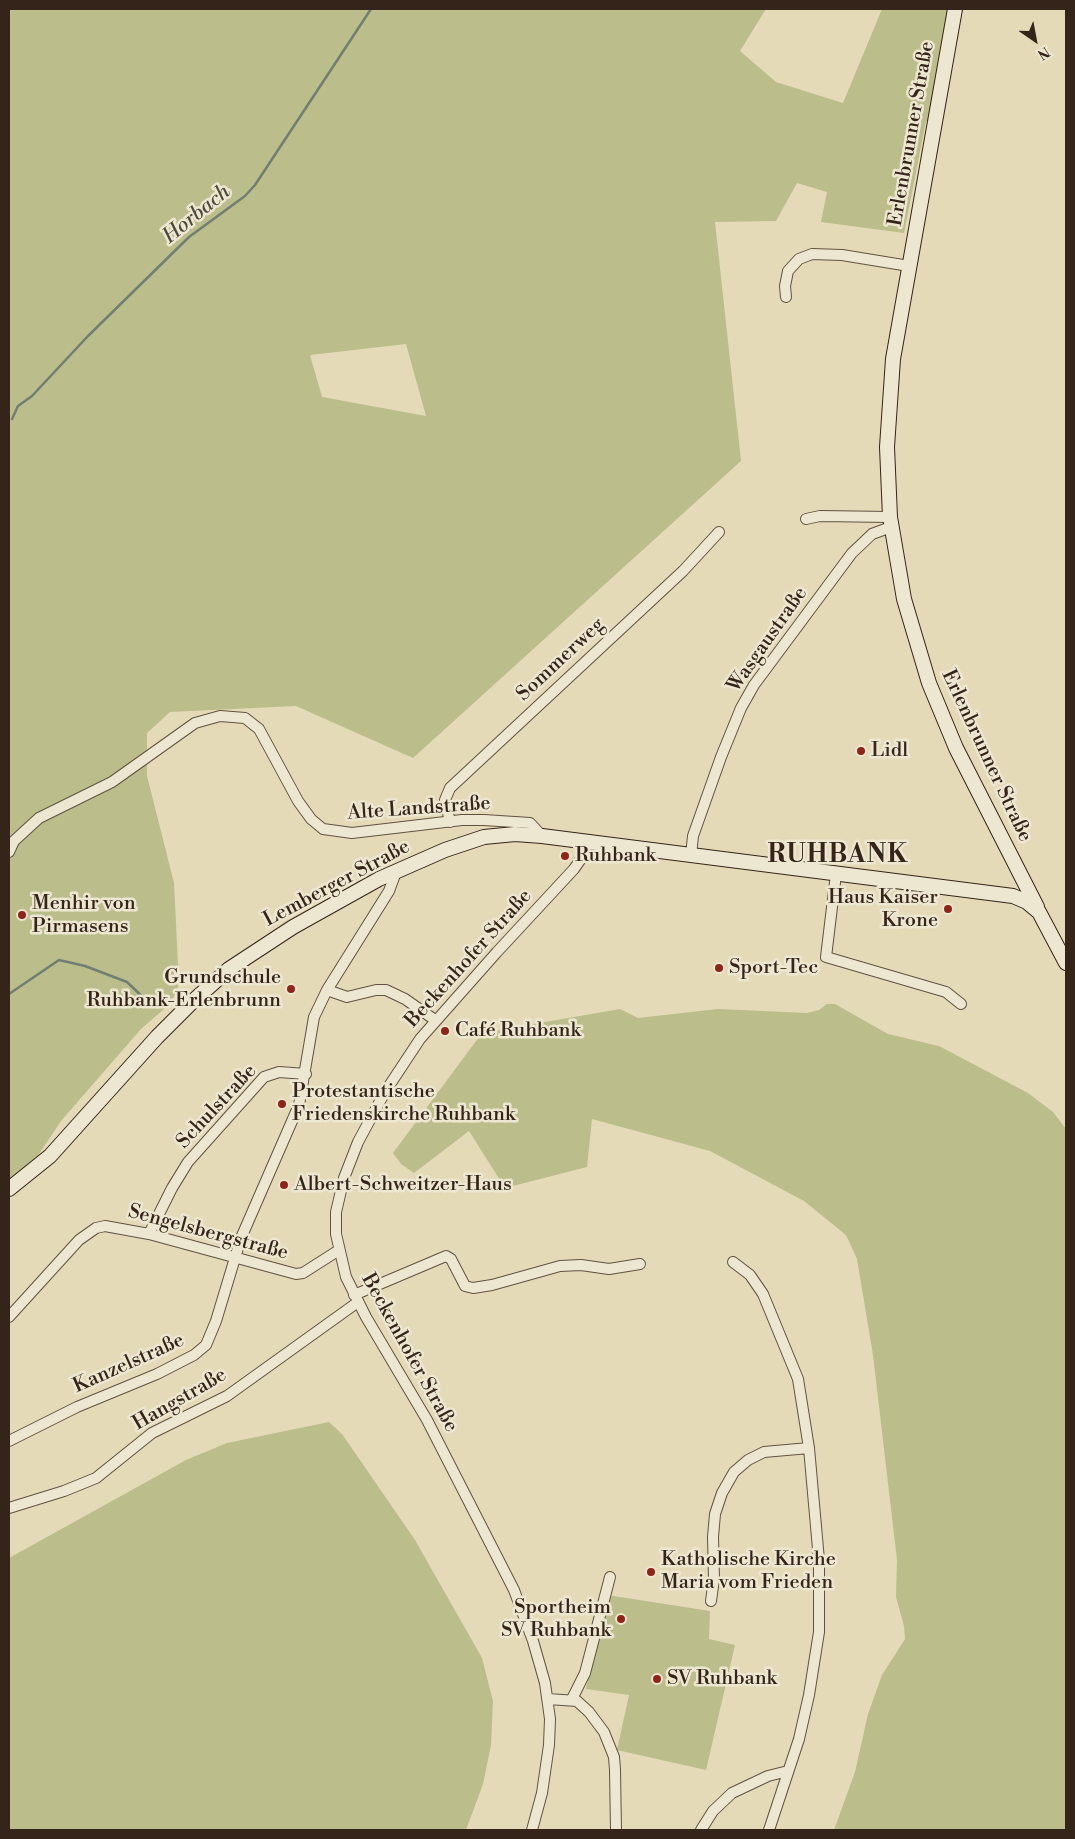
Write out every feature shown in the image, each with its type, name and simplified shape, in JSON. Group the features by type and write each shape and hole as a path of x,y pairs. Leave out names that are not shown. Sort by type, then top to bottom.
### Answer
{"main road":[{"name":"Erlenbrunner Straße","path":"955,9 909,266 888,407 887,447 891,522 904,599 929,683 956,748 1039,912"},
{"name":"Lemberger Straße","path":"9,1189 50,1156 157,1037 192,1002 229,970 293,927 396,872 468,841 500,835 542,836 1018,897 1039,912 1066,963"},
{"path":"1018,897 1022,876"}],"street":[{"path":"786,297 785,286 788,271 799,259 812,254 842,255 909,266"},
{"path":"806,519 820,516 891,522"},
{"name":"Wasgaustraße","path":"691,856 693,836 744,701 775,655 852,553 872,534 891,522"},
{"name":"Sommerweg","path":"450,822 445,800 450,788 676,577 719,532"},
{"name":"Alte Landstraße","path":"9,852 14,841 39,818 112,782 195,723 220,716 245,718 259,729 298,801 311,819 323,829 352,833 475,820 524,821 535,826 542,836"},
{"name":"Beckenhofer Straße","path":"532,1830 542,1793 550,1745 548,1699 533,1641 514,1590 427,1420 356,1298 346,1277 339,1250 336,1212 351,1158 385,1092 420,1039 435,1020 574,869 583,856 588,842"},
{"path":"306,1074 312,1024 327,990 389,891 396,872"},
{"path":"836,874 826,957 946,992 961,1004"},
{"path":"327,990 347,997 376,990 386,990 405,999 435,1020"},
{"name":"Schulstraße","path":"149,1234 172,1188 188,1162 264,1077 279,1072 306,1074"},
{"name":"Kanzelstraße","path":"9,1442 77,1407 157,1374 201,1350 211,1337 235,1256 299,1105 306,1074"},
{"name":"Sengelsbergstraße","path":"9,1317 78,1240 90,1231 105,1226 149,1234 300,1274 339,1250"},
{"name":"Hangstraße","path":"9,1508 72,1488 96,1478 152,1433 227,1396 356,1298 446,1256 451,1259 465,1286 473,1288 492,1285 560,1266 581,1265 608,1269 640,1264"},
{"path":"733,1262 744,1268 757,1284 787,1348 798,1379 809,1448 819,1560 819,1632 809,1695 769,1830"},
{"path":"711,1601 714,1579 715,1514 722,1493 734,1472 748,1460 764,1452 809,1448"},
{"path":"572,1699 585,1674 610,1577"},
{"path":"548,1699 572,1699 582,1705 597,1722 614,1757 617,1785 616,1830"},
{"path":"701,1830 713,1811 732,1793 768,1776 788,1771"}],"green space":[{"path":"9,9 766,9 740,51 776,82 843,103 882,9 948,9 930,122 926,121 904,233 821,222 827,192 797,183 776,221 715,222 741,461 413,758 296,706 170,712 147,733 147,776 174,883 179,985 171,1003 141,1029 61,1121 9,1199","holes":["406,344 426,416 322,397 310,355"]},
{"path":"827,1004 835,1004 888,1034 939,1046 1028,1093 1053,1112 1066,1129 1066,1830 834,1830 855,1772 868,1714 882,1675 905,1639 904,1626 896,1597 897,1560 873,1355 857,1259 846,1235 804,1201 710,1151 592,1119 587,1167 505,1188 469,1131 414,1173 401,1164 393,1153 482,1033 620,1009 638,1018 718,1009 807,1013 819,1010"},
{"path":"329,1422 342,1434 415,1540 482,1658 493,1701 491,1745 483,1784 466,1830 9,1830 9,1558 186,1460 227,1443"},
{"name":"SV Ruhbank","path":"607,1595 710,1611 709,1639 735,1645 706,1770 617,1750 629,1695 586,1689"}],"waterway":[{"name":"Horbach","path":"12,419 18,406 32,396 88,336 189,237 245,196 255,185 371,9"},
{"path":"9,994 59,960 85,966 127,982 149,1003"}],"place":[{"name":"Lidl","path":"861,751"},
{"name":"Ruhbank","path":"565,856"},
{"name":"Haus Kaiser Krone","path":"948,909"},
{"name":"Menhir von Pirmasens","path":"22,915"},
{"name":"Sport-Tec","path":"719,968"},
{"name":"Grundschule Ruhbank-Erlenbrunn","path":"291,989"},
{"name":"Café Ruhbank","path":"445,1031"},
{"name":"Protestantische Friedenskirche Ruhbank","path":"282,1104"},
{"name":"Albert-Schweitzer-Haus","path":"284,1185"},
{"name":"Katholische Kirche Maria vom Frieden","path":"651,1572"},
{"name":"Sportheim SV Ruhbank","path":"621,1619"},
{"name":"SV Ruhbank","path":"657,1679"}],"district":[{"name":"RUHBANK","path":"838,856"}]}
